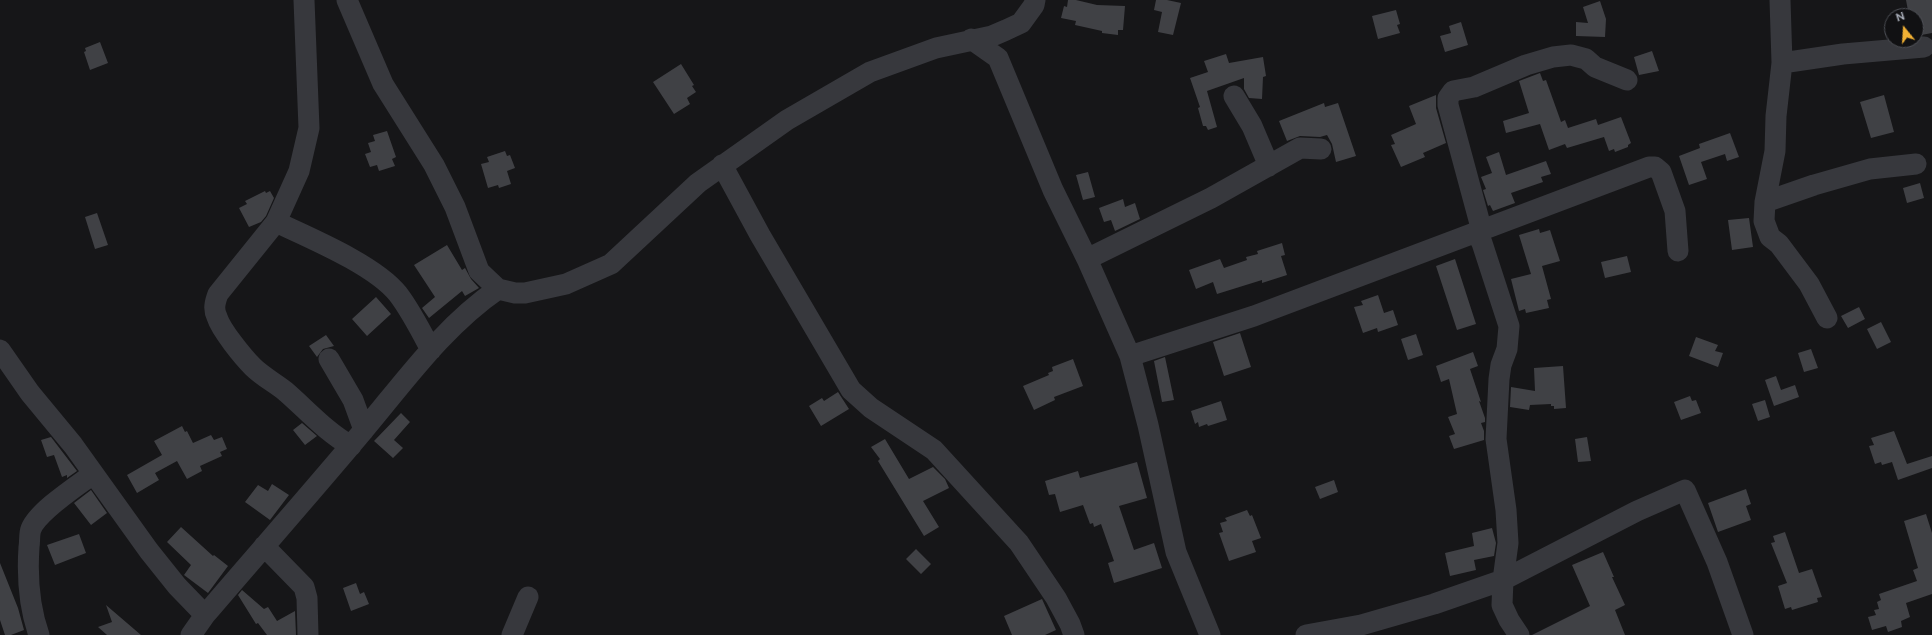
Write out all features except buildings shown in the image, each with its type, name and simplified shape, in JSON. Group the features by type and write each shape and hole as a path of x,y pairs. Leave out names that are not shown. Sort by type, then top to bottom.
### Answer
{"street":[{"path":"304,0 309,128 299,171 276,222 218,294 214,304 216,317 253,367 285,392 320,425 335,437 350,446"},
{"path":"347,0 383,84 434,165 455,207 479,271 498,289 515,293 525,293 566,284 611,264 698,183 722,165 787,120 870,72 936,48 992,36 1021,23"},
{"path":"998,58 1034,5 1035,0"},
{"path":"1780,0 1782,63 1776,116 1775,151 1765,202 1764,221 1770,237 1779,244 1809,284 1827,318"},
{"path":"971,40 998,58 1054,190 1087,259 1130,356 1148,425 1176,552 1210,635"},
{"path":"1782,63 1843,54 1912,48"},
{"path":"1519,635 1509,620 1502,605 1503,580 1508,543 1506,510 1496,439 1498,379 1507,349 1509,326 1479,232 1448,105 1448,98 1452,91 1474,87 1526,64 1553,57 1572,55 1586,59 1594,67 1627,80"},
{"path":"1234,96 1252,126 1269,166"},
{"path":"1087,259 1211,198 1300,148 1321,149"},
{"path":"1765,202 1814,185 1870,169 1916,164"},
{"path":"722,165 763,242 852,390 871,408 934,450 1019,544 1056,598 1070,624 1074,635"},
{"path":"1130,356 1254,316 1649,167 1656,167 1661,172 1675,211 1678,251"},
{"path":"276,222 314,240 382,278 397,293 408,308 431,350"},
{"path":"191,635 205,614 431,350 475,304 498,289"},
{"path":"0,350 30,393 73,445 149,551 178,586 205,614"},
{"path":"329,359 353,400 364,430"},
{"path":"39,635 34,620 28,579 31,528 61,497 93,474"},
{"path":"1306,635 1361,625 1434,604 1503,580 1637,511 1685,490 1717,562 1743,635"},
{"path":"264,546 304,586 307,598 308,635"},
{"path":"512,635 528,597"}]}
